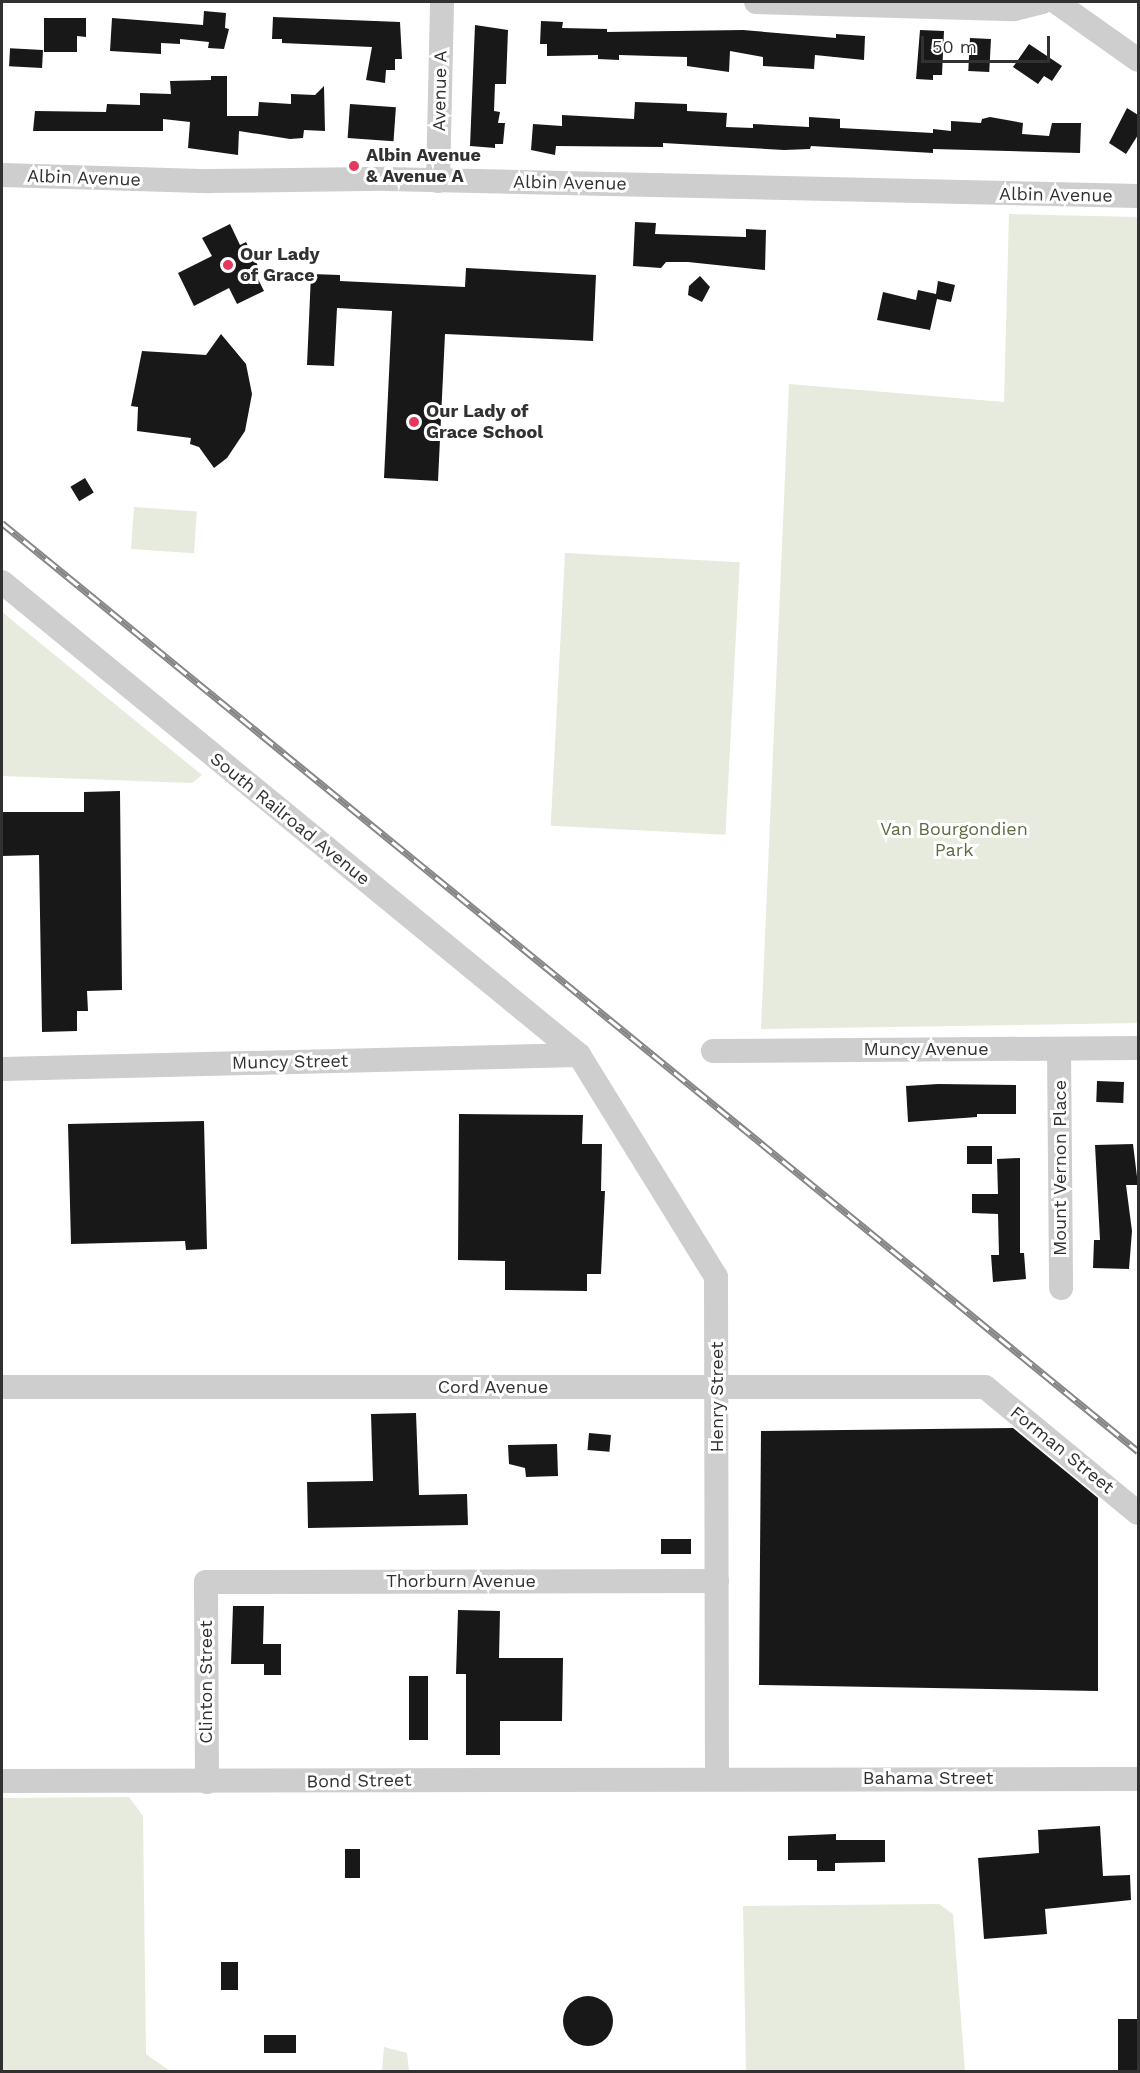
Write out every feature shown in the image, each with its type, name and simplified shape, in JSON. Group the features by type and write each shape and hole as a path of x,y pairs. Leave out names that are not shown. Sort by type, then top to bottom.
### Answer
{"street":[{"name":"Avenue A","path":"438,181 442,2"},
{"path":"756,2 1014,9 1042,2"},
{"path":"1056,2 1138,60"},
{"name":"Albin Avenue","path":"2,175 210,181 438,181 1138,196"},
{"name":"South Railroad Avenue","path":"2,582 579,1055"},
{"name":"Mount Vernon Place","path":"1059,1048 1061,1288"},
{"name":"Muncy Avenue","path":"713,1051 1138,1048"},
{"name":"Muncy Street","path":"2,1069 579,1055"},
{"name":"Henry Street","path":"579,1055 716,1277 717,1778"},
{"name":"Cord Avenue","path":"2,1387 985,1387"},
{"name":"Forman Street","path":"985,1387 1138,1513"},
{"name":"Thorburn Avenue","path":"206,1582 717,1581"},
{"name":"Clinton Street","path":"206,1582 207,1782"},
{"name":"Bahama Street","path":"717,1778 1138,1779"},
{"name":"Bond Street","path":"2,1782 717,1778"}],"green space":[{"name":"Van Bourgondien Park","path":"1009,214 1138,217 1138,1023 761,1029 789,384 1004,402"},
{"path":"134,507 197,511 194,553 131,549"},
{"path":"565,553 740,562 725,835 551,826"},
{"path":"2,612 202,775 192,783 2,776"},
{"path":"129,1797 143,1816 146,2054 170,2071 2,2071 2,1798"},
{"path":"939,1904 953,1914 965,2071 746,2071 743,1906"},
{"path":"384,2047 407,2053 409,2071 382,2071"}],"building":[{"path":"204,11 226,13 225,28 229,29 224,49 208,48 209,42 180,39 180,44 161,43 161,54 110,51 112,18 203,25"},
{"path":"273,17 400,22 402,59 395,59 395,70 386,70 385,83 366,80 372,47 282,43 282,39 272,39"},
{"path":"44,18 86,18 86,37 77,36 77,52 44,52"},
{"path":"541,21 563,22 562,28 607,29 607,32 743,30 836,38 836,34 865,36 864,60 815,55 814,69 763,66 763,57 730,51 729,72 687,66 687,57 619,55 619,60 598,59 598,55 547,56 547,44 540,44"},
{"path":"475,25 508,30 506,84 495,84 494,111 500,112 498,123 505,123 503,144 495,144 495,148 470,146"},
{"path":"920,30 944,31 942,75 933,75 933,80 916,79"},
{"path":"970,38 991,39 989,72 968,71"},
{"path":"1029,44 1062,66 1052,81 1044,76 1038,84 1013,67"},
{"path":"10,48 43,50 42,68 9,66"},
{"path":"211,76 227,76 227,116 258,116 259,102 291,104 291,94 315,95 324,86 325,131 304,130 303,138 290,139 239,131 238,155 188,148 190,122 163,119 163,131 33,131 35,111 106,112 107,104 140,105 140,93 171,94 170,81 211,80"},
{"path":"635,102 687,104 687,111 727,113 726,127 753,128 753,124 809,127 809,117 840,119 840,128 933,133 933,129 951,131 951,121 981,123 982,119 990,117 1023,123 1022,134 1049,136 1052,123 1081,123 1080,153 933,149 933,153 811,146 810,149 784,150 663,143 663,147 556,146 555,155 531,150 533,124 562,126 562,115 634,119"},
{"path":"350,104 396,107 394,141 348,138"},
{"path":"1127,108 1138,115 1138,135 1126,154 1109,143"},
{"path":"635,222 656,223 655,234 746,237 746,229 766,230 765,270 688,262 666,262 661,268 633,266"},
{"name":"Our Lady of Grace","path":"230,224 240,245 246,242 260,270 255,273 264,291 237,304 229,288 194,306 178,273 212,256 202,238"},
{"name":"Our Lady of Grace School","path":"466,268 596,275 593,341 445,334 438,481 384,478 392,311 337,308 334,366 307,365 311,274 340,275 340,281 465,287"},
{"path":"700,276 710,287 702,302 688,295 689,286"},
{"path":"938,281 955,285 951,302 937,299 930,330 877,320 883,292 916,300 918,290 936,294"},
{"path":"221,334 246,364 252,394 245,431 227,458 214,468 199,447 190,444 191,438 137,431 138,407 131,406 142,351 206,355"},
{"path":"85,478 94,493 79,501 70,487"},
{"path":"120,791 122,990 87,991 88,1011 77,1011 77,1031 42,1032 39,855 2,856 2,812 84,812 84,792"},
{"path":"1097,1081 1124,1082 1123,1103 1096,1102"},
{"path":"1016,1085 1016,1114 977,1114 977,1117 908,1122 906,1086"},
{"path":"459,1114 583,1115 582,1144 602,1144 601,1191 605,1191 601,1274 587,1274 587,1291 505,1290 505,1261 458,1260"},
{"path":"204,1121 207,1249 186,1250 185,1241 71,1244 68,1124"},
{"path":"1133,1144 1138,1185 1126,1185 1132,1231 1129,1269 1093,1268 1094,1240 1100,1240 1095,1145"},
{"path":"967,1146 992,1146 992,1164 967,1164"},
{"path":"1020,1158 1020,1253 1024,1253 1026,1279 993,1282 991,1255 999,1255 998,1214 972,1213 972,1194 998,1194 997,1159"},
{"path":"416,1413 419,1495 467,1494 468,1525 308,1528 307,1482 373,1481 371,1414"},
{"path":"1013,1428 1098,1498 1098,1691 759,1685 761,1431"},
{"path":"589,1433 611,1435 609,1452 588,1450"},
{"path":"557,1444 558,1476 526,1477 525,1468 509,1464 508,1445"},
{"path":"661,1539 691,1539 691,1554 661,1554"},
{"path":"233,1606 264,1606 263,1644 281,1644 281,1675 264,1675 264,1664 231,1664"},
{"path":"458,1610 500,1611 499,1658 563,1658 562,1721 500,1721 500,1755 466,1755 466,1674 456,1674"},
{"path":"409,1676 428,1676 428,1740 409,1740"},
{"path":"1100,1826 1103,1876 1130,1875 1131,1900 1045,1909 1047,1934 984,1939 978,1858 1039,1853 1038,1830"},
{"path":"836,1834 836,1840 885,1840 885,1862 835,1863 835,1871 817,1871 817,1860 788,1860 788,1836"},
{"path":"345,1849 360,1849 360,1878 345,1878"},
{"path":"221,1962 238,1962 238,1990 221,1990"},
{"path":"588,1996 606,2003 613,2021 606,2039 588,2046 570,2039 563,2021 570,2003"},
{"path":"1118,2019 1138,2019 1138,2072 1118,2072"},
{"path":"264,2035 296,2035 296,2053 264,2053"}],"railway":[{"path":"2,523 1138,1451"}],"place":[{"name":"Albin Avenue & Avenue A","path":"354,166"},
{"name":"Our Lady of Grace","path":"228,265"},
{"name":"Our Lady of Grace School","path":"414,422"}]}
